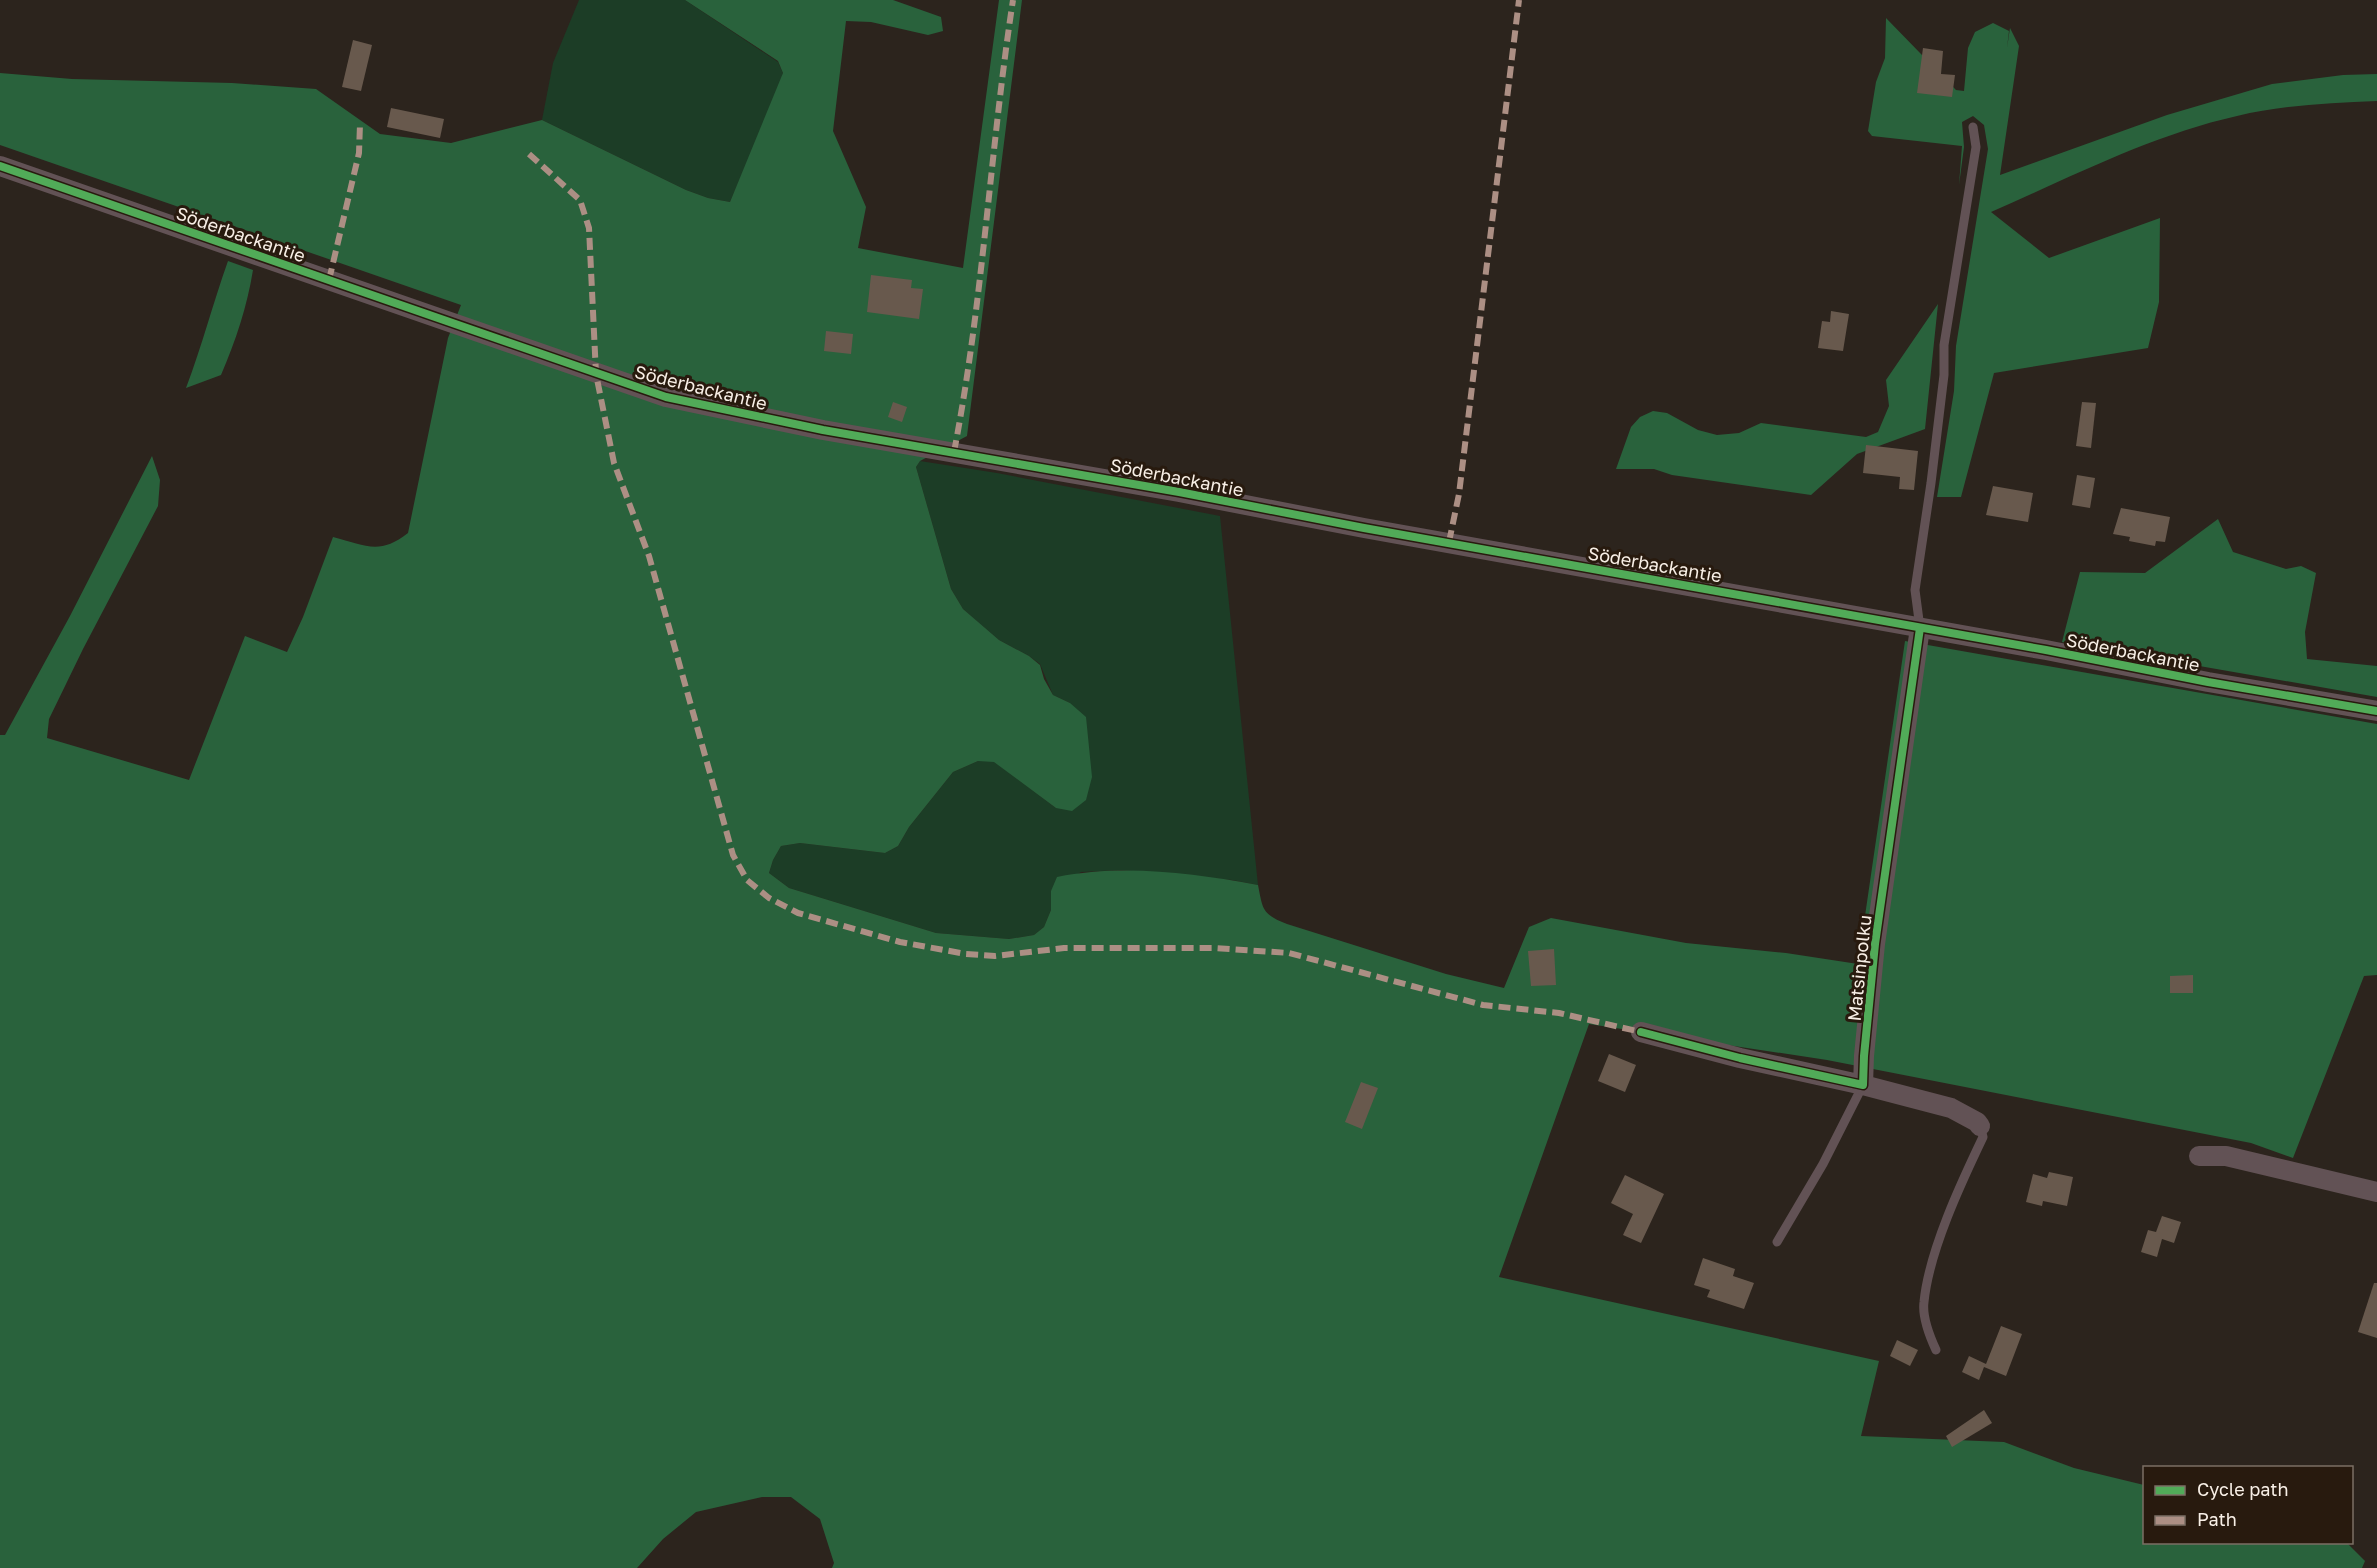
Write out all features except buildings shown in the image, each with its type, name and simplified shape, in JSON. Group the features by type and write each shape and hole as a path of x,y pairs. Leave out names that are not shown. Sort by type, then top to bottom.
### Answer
{"street":[{"name":"Söderbackantie","path":"0,166 666,397 823,430 1179,492 2377,711"},
{"name":"Matsinpolku","path":"1863,1085 1875,944 1920,628"},
{"path":"1641,1032 1951,1108 1977,1122 1980,1126"},
{"path":"2199,1156 2226,1156 2328,1178 2377,1192"}],"lane":[{"path":"1920,628 1915,590 1944,375 1944,345 1976,147 1973,127"},
{"path":"1777,1242 1822,1164 1863,1085"},
{"path":"1936,1350 1930,1337 1924,1304 1930,1273 1947,1220 1983,1137 1980,1126"}],"green space":[{"path":"579,0 685,0 778,62 783,73 780,86 730,202 708,198 686,190 542,120 553,63"},
{"path":"685,0 893,0 941,17 943,31 928,35 871,22 846,21 833,131 866,207 858,248 963,268 999,0 1022,0 967,436 920,461 916,467 951,589 963,609 999,640 1029,656 1040,665 1044,679 1053,695 1070,703 1086,717 1092,777 1086,800 1072,811 1056,808 994,762 978,761 953,772 909,827 898,846 885,853 800,843 781,846 769,873 789,888 936,933 1009,939 1034,935 1044,927 1051,910 1051,891 1057,877 1107,871 1132,871 1208,877 1258,885 1265,910 1287,924 1446,974 1504,988 1529,927 1551,918 1686,943 1786,953 1858,964 1905,641 2377,724 2377,975 2364,976 2293,1158 2251,1143 1827,1060 1589,1024 1499,1277 1879,1361 1861,1436 2004,1442 2074,1468 2143,1485 2143,1544 2348,1544 2365,1561 2362,1568 832,1568 834,1563 820,1519 791,1497 762,1497 696,1512 663,1539 637,1568 0,1568 0,735 5,735 70,616 152,456 160,480 158,506 49,719 47,738 189,780 245,636 287,652 303,617 333,537 372,547 389,544 408,533 448,338 461,305 0,145 0,73 72,79 232,83 316,89 380,134 451,143 542,120 686,190 708,198 730,202 783,73 778,61"},
{"path":"1886,18 1956,90 1964,91 1968,48 1975,32 1993,23 2009,31 2007,48 2010,28 2019,46 2000,175 2167,115 2272,84 2343,75 2377,74 2377,101 2272,109 2205,124 2143,145 1991,212 2049,258 2160,218 2159,302 2148,348 1994,373 1961,497 1937,497 1954,391 1956,346 1988,149 1984,125 1973,116 1962,122 1964,147 1959,185 1962,146 1872,136 1868,131 1876,82 1885,58"},
{"path":"228,261 253,270 248,297 236,336 221,375 186,388 197,356"},
{"path":"1938,304 1925,429 1857,454 1811,495 1672,475 1654,469 1616,469 1631,427 1640,417 1653,411 1667,413 1698,430 1717,435 1739,433 1761,423 1866,437 1878,432 1889,406 1886,380"},
{"path":"920,461 997,473 1220,516 1258,885 1232,880 1121,870 1081,872 1051,891 1051,910 1044,927 1034,935 1009,939 936,933 789,888 769,873 781,846 800,843 885,853 898,846 909,827 953,772 978,761 994,761 1056,808 1070,703 1053,695 1040,664 999,640 963,609 951,589 916,467"},
{"path":"2218,519 2233,552 2286,569 2301,566 2316,573 2305,632 2307,659 2377,666 2377,697 2062,642 2080,572 2145,573"}],"marked path":[{"path":"954,452 972,340 1013,0"},
{"path":"1449,542 1459,494 1519,0"},
{"path":"329,280 359,153 360,124"},
{"path":"529,154 580,200 589,228 596,374 614,463 649,556 733,855 747,880 769,898 798,913 900,942 966,954 995,956 1064,948 1214,948 1289,953 1483,1005 1559,1013 1641,1032"}],"cycle path":[{"path":"0,166 666,397 823,430 1179,492 1364,528 2377,711"},
{"path":"1641,1032 1740,1058 1863,1085 1875,944 1920,628"}]}
